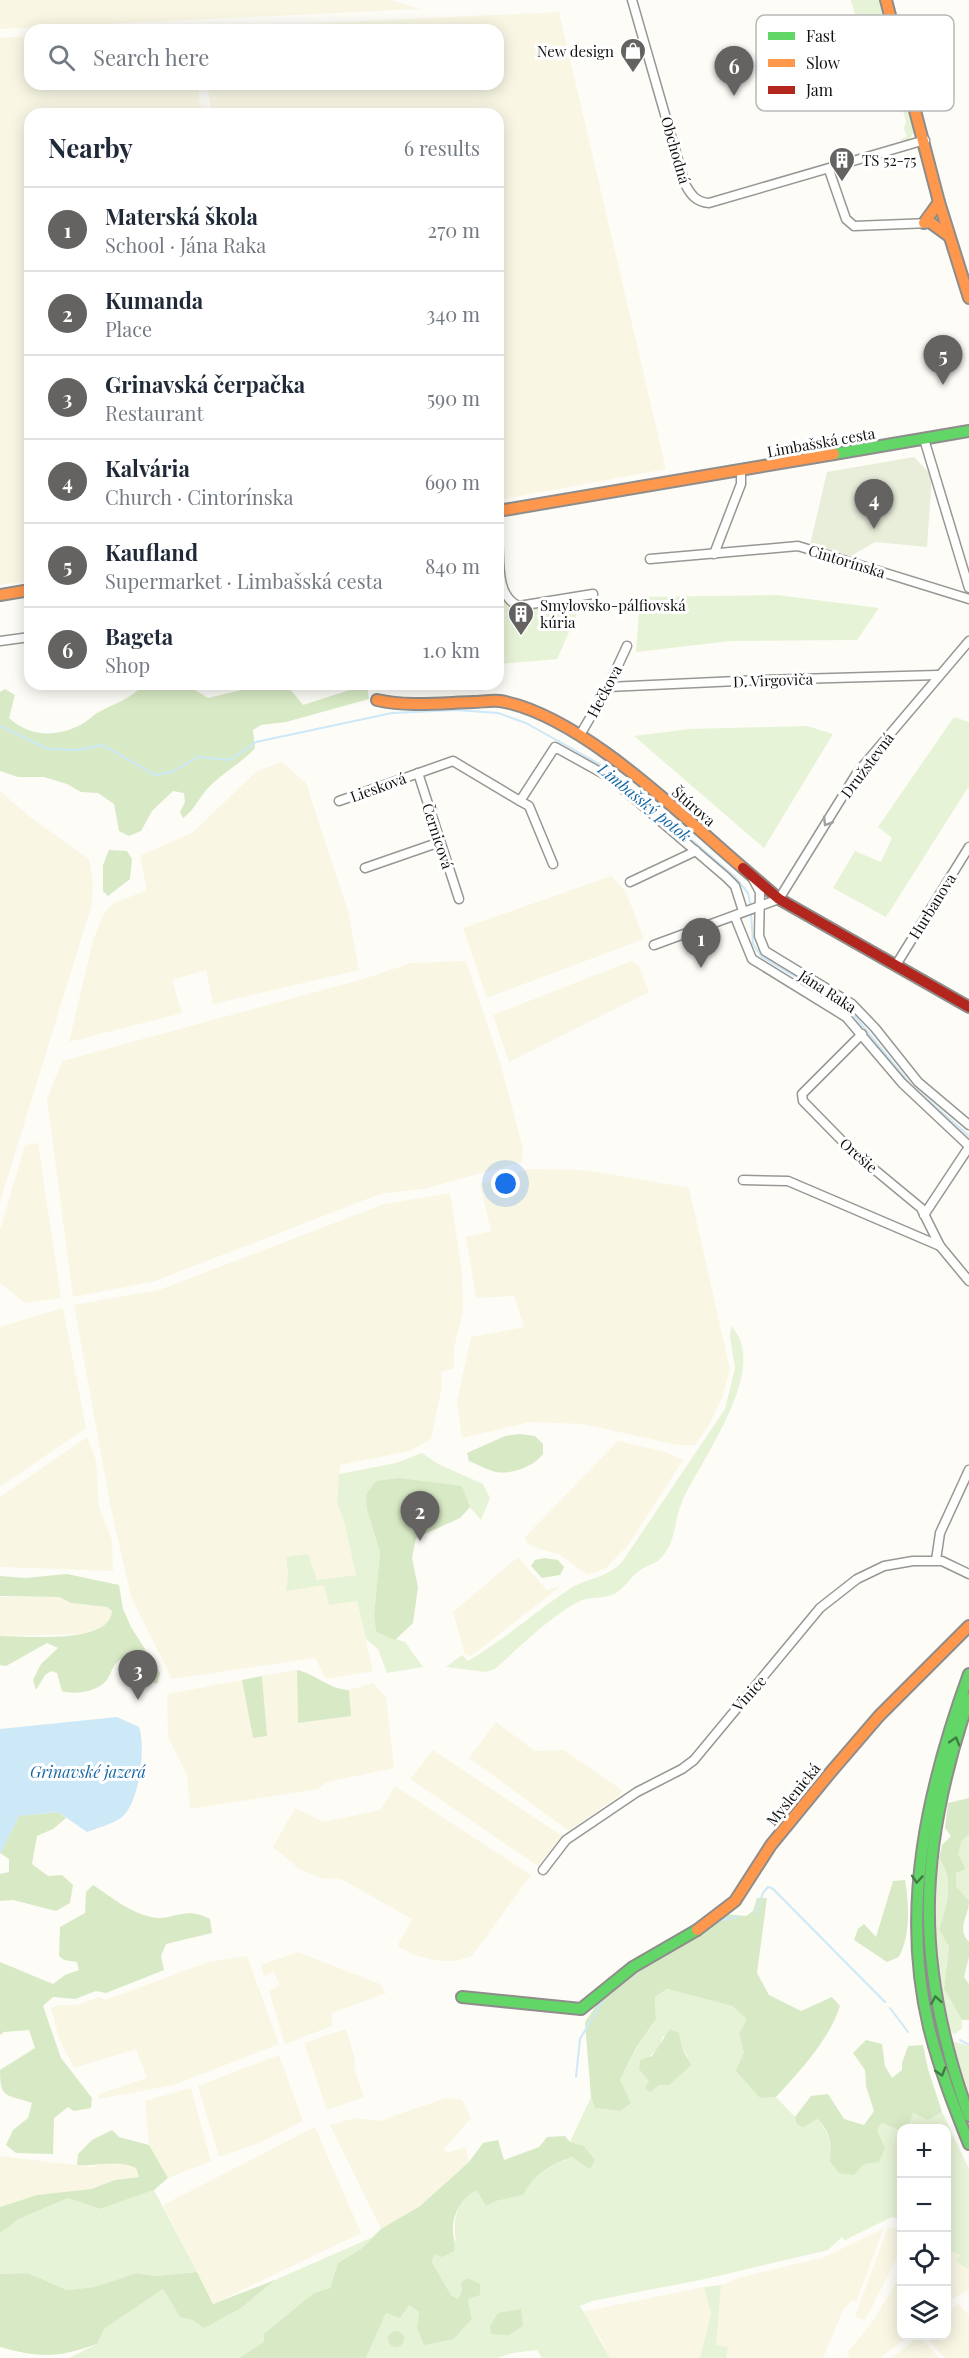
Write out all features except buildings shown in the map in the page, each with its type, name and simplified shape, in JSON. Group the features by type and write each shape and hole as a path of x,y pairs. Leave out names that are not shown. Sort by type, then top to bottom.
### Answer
{"street":[{"name":"Obchodná","path":"632,0 685,184 691,195 709,203 829,170 925,140"},
{"path":"886,0 890,15"},
{"path":"917,111 939,202 969,298"},
{"path":"829,170 846,219 854,226 946,223"},
{"path":"928,223 939,202"},
{"path":"928,223 949,236"},
{"name":"Limbašská cesta","path":"504,510 969,431"},
{"path":"924,439 969,588"},
{"path":"714,554 741,484 741,471"},
{"name":"Cintorínska","path":"650,559 798,546 969,599"},
{"path":"0,595 24,591"},
{"path":"504,591 513,604 519,606 593,594"},
{"path":"0,641 24,638"},
{"name":"Družstevná","path":"779,899 857,773 969,641"},
{"name":"Hečkova","path":"579,735 608,687 627,645"},
{"name":"D. Virgoviča","path":"608,687 938,675"},
{"name":"Štúrova","path":"377,700 395,705 499,700 526,709 579,735 631,772 779,899 969,1006"},
{"path":"553,864 529,806 520,801 555,747 609,777 696,851 735,886 743,911"},
{"name":"Liesková","path":"339,801 453,761 520,801"},
{"name":"Černicová","path":"418,773 459,899"},
{"path":"365,868 440,842"},
{"name":"Hurbanova","path":"896,965 969,847"},
{"path":"630,882 696,851"},
{"path":"752,876 760,892 760,905"},
{"path":"654,945 779,899"},
{"name":"Jána Raka","path":"760,905 759,936 765,951 852,1004 875,1028 918,1082 969,1125"},
{"path":"735,917 752,959 828,1004 862,1034 902,1083 969,1147 924,1215"},
{"name":"Orešie","path":"862,1034 802,1094 802,1098 825,1125 914,1201 940,1246 969,1281"},
{"path":"743,1180 788,1181 940,1246"},
{"path":"936,1560 940,1533 969,1470"},
{"name":"Vinice","path":"543,1870 566,1840 637,1792 682,1769 694,1760 754,1685 777,1663 828,1601 857,1579 884,1566 914,1560 936,1560 969,1574"},
{"name":"Myslenická","path":"462,1997 581,2009 593,2002 633,1967 692,1933 735,1902 771,1845 830,1773 879,1716 969,1626"},
{"path":"969,1674 919,1856 916,1914 918,1956 935,2054 951,2103 969,2144"},
{"path":"969,1699 940,1774 930,1857 929,1954 946,2048 969,2116"}],"shaded area":[{"path":"0,0 391,0 420,9 105,24 24,24 24,28 0,29"},
{"path":"559,12 666,469 504,499 504,108 211,108 208,90 504,90 504,24 304,24"},
{"path":"24,36 24,90 198,90 201,108 24,108 24,582 0,585 0,38"},
{"path":"282,762 306,783 348,911 359,970 213,1004 206,970 172,980 182,1013 69,1042 93,940 103,915 112,904 147,890 140,856 193,832 257,771"},
{"path":"0,791 30,817 89,859 93,881 92,904 0,1202"},
{"path":"611,876 626,892 644,939 487,998 463,928"},
{"path":"466,961 500,1062 523,1148 522,1162 427,1188 380,1194 155,1281 73,1297 47,1099 62,1061 363,979 411,963"},
{"path":"631,961 639,966 649,992 509,1062 493,1015"},
{"path":"38,1143 61,1298 25,1303 0,1283 0,1230 25,1145"},
{"path":"529,1169 585,1170 689,1188 730,1369 723,1395 710,1424 695,1445 677,1445 583,1424 530,1422 462,1438 457,1401 471,1337 524,1327 514,1296 476,1298 466,1237 491,1231 480,1184"},
{"path":"450,1193 462,1272 463,1311 454,1348 454,1368 441,1372 442,1386 431,1439 410,1451 340,1465 337,1503 344,1521 356,1575 317,1580 308,1554 286,1557 288,1575 325,1585 357,1601 373,1671 326,1679 315,1658 172,1679 131,1597 110,1504 74,1305 159,1290 384,1204"},
{"path":"63,1308 86,1428 0,1487 0,1327"},
{"path":"87,1437 96,1460 99,1507 112,1540 113,1571 0,1567 0,1497"},
{"path":"618,1441 666,1452 683,1460 629,1544 606,1568 588,1575 559,1554 539,1549 526,1542 525,1537"},
{"path":"518,1557 547,1590 561,1586 471,1656 465,1655 453,1612"},
{"path":"0,1597 59,1597 72,1603 107,1607 112,1611 112,1618 106,1626 87,1634 0,1636"},
{"path":"297,1670 298,1723 350,1716 349,1690 373,1683 386,1697 394,1768 327,1782 318,1789 190,1809 187,1775 168,1737 167,1694 242,1680 253,1738 267,1736 262,1676"},
{"path":"496,1722 535,1751 564,1750 622,1790 619,1796 569,1831 469,1758"},
{"path":"433,1750 562,1836 538,1866 410,1779"},
{"path":"395,1786 531,1875 472,1956 456,1961 440,1961 417,1956 397,1946 412,1919 341,1879 320,1878 299,1869 273,1847 295,1808 324,1822 380,1810"},
{"path":"298,1952 380,1984 386,1993 332,2013 332,2026 285,2044 269,1991 280,1985 274,1972 264,1976 261,1965"},
{"path":"247,1956 279,2044 174,2085 99,2099 99,2094 147,2078 136,2049 74,2068 59,2039 51,2008 58,2005 76,2005 99,1997 106,2000 208,1962"},
{"path":"346,2029 364,2097 327,2110 304,2043"},
{"path":"279,2055 303,2121 259,2143 219,2157 198,2086"},
{"path":"191,2088 211,2161 168,2178 149,2145 145,2101"},
{"path":"446,2098 462,2100 471,2118 444,2149 447,2153 465,2147 469,2162 420,2206 381,2229 330,2125 355,2118 379,2121"},
{"path":"315,2127 361,2233 213,2304 163,2205"},
{"path":"0,2156 92,2167 105,2163 125,2163 136,2168 139,2177 115,2180 91,2189 0,2207"},
{"path":"888,2227 897,2228 897,2258 865,2320 855,2317"},
{"path":"884,2228 856,2302 851,2301 843,2310 823,2358 726,2358 727,2347 715,2345 721,2285 738,2278 825,2257"},
{"path":"951,2251 960,2255 957,2261 969,2270 969,2290 951,2299"},
{"path":"897,2282 897,2340 903,2340 880,2358 850,2358 847,2353 871,2324"},
{"path":"704,2287 711,2314 700,2358 610,2358 600,2338 582,2312"},
{"path":"958,2304 969,2315 969,2358 945,2358 929,2340 951,2340 951,2310"},
{"path":"915,2340 923,2340 939,2358 891,2358"}],"green space":[{"path":"851,0 882,0 886,15 855,15"},
{"path":"903,111 909,111 914,132 908,142 900,140 907,136 904,129 906,121"},
{"path":"914,457 932,476 927,547 875,542 851,556 810,545 827,472"},
{"path":"777,595 879,608 857,640 731,641 636,652 640,597"},
{"path":"504,599 514,610 581,605 557,659 504,663"},
{"path":"5,689 15,695 9,718 26,729 45,733 73,728 138,690 195,690 208,698 242,690 291,690 303,705 350,690 368,690 369,699 286,722 261,725 253,730 255,748 211,785 187,815 183,818 180,812 185,802 184,793 173,791 152,811 141,831 129,836 119,831 114,804 98,793 81,792 67,784 44,777 18,777 0,771 0,692"},
{"path":"954,717 969,722 969,786 886,917 833,888 855,851 881,862 892,838 878,827"},
{"path":"807,726 833,734 764,848 634,736 690,729"},
{"path":"109,850 127,851 132,859 130,879 108,896 103,891 103,865"},
{"path":"731,1326 741,1344 743,1366 738,1390 716,1440 682,1502 672,1539 665,1553 657,1562 636,1573 616,1593 581,1601 554,1617 495,1669 486,1672 446,1667 462,1655 468,1661 568,1590 609,1572 622,1562 725,1409 735,1368 730,1337"},
{"path":"520,1434 535,1436 543,1444 543,1454 528,1466 502,1473 469,1461 467,1453 505,1436"},
{"path":"422,1453 438,1464 483,1484 490,1498 481,1520 470,1507 461,1486 367,1510 380,1552 374,1616 376,1632 405,1642 423,1667 387,1673 378,1649 366,1639 357,1601 329,1605 324,1585 286,1591 288,1575 286,1557 308,1554 317,1580 356,1575 344,1521 337,1503 339,1474 396,1463"},
{"path":"399,1478 462,1486 470,1507 460,1518 416,1538 412,1558 418,1587 413,1623 395,1640 376,1632 374,1616 380,1552 367,1510 366,1495 376,1481"},
{"path":"544,1558 558,1560 564,1567 560,1575 542,1578 531,1566 535,1560"},
{"path":"67,1574 119,1585 123,1609 131,1627 160,1673 157,1684 134,1674 133,1664 126,1656 115,1665 105,1682 96,1688 78,1693 62,1691 57,1673 51,1671 45,1675 36,1690 33,1680 41,1664 58,1648 47,1643 6,1666 0,1665 0,1636 46,1637 82,1634 108,1622 112,1611 107,1607 71,1603 59,1597 0,1596 0,1576 25,1578"},
{"path":"297,1670 335,1687 349,1690 351,1716 298,1723"},
{"path":"262,1676 267,1736 253,1738 242,1680"},
{"path":"969,1798 969,1834 961,1842 958,1854 966,1869 956,1873 956,1886 969,1901 963,1927 965,1937 969,1942 969,1957 964,1977 969,1984 969,2020 962,2020 944,1989 949,1947 939,1929 947,1902 948,1884 947,1875 939,1859 942,1845 951,1836 945,1828 948,1803"},
{"path":"58,1812 66,1818 53,1829 37,1836 32,1864 48,1876 62,1875 73,1885 70,1903 56,1911 13,1900 0,1901 0,1874 9,1872 9,1859 0,1853 19,1816"},
{"path":"969,1834 969,1901 956,1886 956,1873 966,1869 957,1854 961,1842"},
{"path":"939,1859 947,1875 948,1884 947,1902 939,1929 949,1947 944,1989 962,2020 962,2028 955,2034 951,2033 936,1946 934,1900"},
{"path":"905,1880 908,1909 906,1939 899,1957 887,1962 854,1940 858,1929 864,1924 876,1937 893,1881"},
{"path":"93,1885 143,1915 159,1918 192,1913 201,1915 210,1919 212,1933 166,1944 161,1956 164,1970 106,1993 96,1991 75,1999 53,1997 43,2006 61,2058 92,2098 91,2108 74,2111 68,2107 54,2118 53,2154 16,2153 6,2145 13,2130 28,2118 32,2103 11,2097 4,2091 1,2087 0,2070 35,2048 29,2030 4,2032 0,2035 0,1962 53,1984 65,1975 79,1970 77,1962 64,1960 59,1956 60,1927 85,1913 86,1892"},
{"path":"757,1898 767,1898 757,1973 769,1995 801,2011 832,1997 840,2006 829,2031 813,2054 776,2097 760,2098 736,2071 744,2052 739,2034 747,2019 732,2006 667,1989 655,1997 656,2019 636,2048 620,2080 631,2103 620,2111 595,2108 591,2097 585,2022 604,1994 724,1914 746,1916 753,1911"},
{"path":"667,1989 732,2006 748,2019 739,2034 760,2098 776,2097 795,2117 796,2125 817,2119 829,2138 830,2161 877,2130 882,2123 897,2129 897,2218 892,2217 845,2240 842,2237 828,2250 705,2279 592,2301 580,2306 610,2358 542,2358 537,2350 512,2353 497,2358 366,2358 386,2313 409,2305 419,2312 417,2327 454,2339 472,2319 468,2299 462,2291 458,2299 451,2295 432,2262 434,2254 456,2240 456,2218 461,2204 465,2198 478,2191 486,2206 496,2201 522,2195 532,2181 544,2171 573,2157 590,2168 595,2160 584,2146 570,2142 591,2097 595,2108 620,2111 620,2080 636,2049 656,2019 655,1997","holes":["663,2036 682,2048 688,2057 649,2081 648,2058 659,2047"]},
{"path":"670,2029 679,2033 682,2048 691,2065 669,2085 659,2085 650,2092 645,2088 649,2081 639,2069 640,2060 652,2056"},
{"path":"866,2040 882,2044 885,2066 892,2078 902,2070 908,2046 923,2045 942,2112 928,2120 913,2113 910,2122 897,2124 897,2129 882,2123 877,2130 885,2148 879,2162 864,2164 854,2175 839,2173 830,2161 829,2138 825,2128 817,2119 803,2127 796,2124 795,2117 811,2096 828,2094 844,2119 864,2125 874,2111 866,2086 865,2070 853,2053"},
{"path":"952,2041 969,2046 969,2094"},
{"path":"942,2112 948,2124 906,2124 913,2113 928,2120"},
{"path":"112,2130 119,2137 149,2145 168,2178 154,2190 100,2209 68,2198 19,2219 0,2233 0,2207 37,2195 91,2189 115,2180 139,2177 136,2168 129,2165 77,2165 78,2154 92,2140"},
{"path":"951,2131 969,2169 969,2270 956,2261 960,2255 951,2251"},
{"path":"565,2136 570,2142 584,2146 595,2160 590,2169 572,2157 543,2171 532,2181 523,2195 496,2201 486,2206 477,2191 464,2200 458,2210 453,2226 454,2251 442,2257 434,2254 432,2262 451,2295 458,2299 462,2291 461,2283 467,2278 480,2284 480,2295 468,2299 472,2319 454,2339 424,2345 417,2327 419,2312 409,2305 400,2318 386,2313 366,2358 239,2358 264,2342 264,2334 314,2293 330,2288 338,2263 361,2249 381,2229 420,2206 469,2162 483,2143 498,2140 504,2160 539,2147 547,2137"},
{"path":"154,2190 197,2272 155,2276 137,2273 94,2287 67,2290 28,2273 0,2274 0,2233 19,2219 68,2198 100,2209"},
{"path":"373,2237 361,2249 338,2263 330,2288 314,2293 264,2342 239,2358 69,2358 97,2344 104,2329 163,2289 180,2317 239,2309 275,2280"},
{"path":"197,2272 213,2304 275,2280 241,2308 204,2328 193,2320 180,2317 163,2289 104,2329 97,2344 71,2352 49,2355 0,2347 0,2274 28,2273 67,2290 94,2287 137,2273 155,2276"},
{"path":"721,2285 716,2345 728,2347 726,2358 700,2358 711,2314 704,2287"},
{"path":"521,2309 523,2326 509,2335 491,2334 490,2326 498,2313"},
{"path":"393,2331 399,2331 404,2339 402,2345 393,2347 388,2342 388,2336"}],"water":[{"name":"Grinavské jazerá","path":"117,1717 139,1727 141,1736 140,1774 128,1810 122,1817 110,1824 87,1832 58,1812 19,1816 0,1854 0,1729"}],"waterway":[{"name":"Limbašský potok","path":"0,726 48,749 78,750 103,745 155,775 172,772 198,757 230,760 256,742 392,713 456,710 498,713 526,723 610,770 735,877 748,893 751,907"},
{"name":"Limbašský potok","path":"751,912 753,944 762,957 822,992 852,1013 911,1085 969,1136"},
{"path":"756,1913 763,1893 768,1887 772,1888 885,2002"},
{"path":"703,1931 721,1920 737,1917"},
{"path":"576,2077 580,2039 603,2000"},
{"path":"890,2008 908,2032"},
{"path":"960,2040 969,2045"}],"traffic: fast":[{"path":"834,454 969,431"},
{"path":"969,1674 941,1760 931,1804 918,1892 917,1937 921,1982 929,2027 942,2072 969,2144"},
{"path":"969,1699 939,1807 932,1858 929,1908 931,1958 938,2009 951,2061 969,2116"},
{"path":"462,1997 581,2009 633,1967 697,1930"}],"traffic: slow":[{"path":"886,0 890,15"},
{"path":"915,111 939,202 969,298"},
{"path":"924,223 939,202"},
{"path":"931,223 949,236"},
{"path":"504,510 834,454"},
{"path":"0,595 24,591"},
{"path":"377,700 413,704 500,701 531,710 596,746 629,770 743,868"},
{"path":"697,1930 735,1901 771,1845 830,1773 879,1716 969,1626"}],"traffic: jam":[{"path":"743,868 779,899 969,1007"}],"place":[{"name":"New design","path":"633,74"},
{"name":"Bageta","path":"734,96"},
{"name":"TS 52-75","path":"842,183"},
{"name":"Kaufland","path":"943,385"},
{"name":"Kalvária","path":"874,529"},
{"name":"Smylovsko-pálfiovská kúria","path":"521,637"},
{"name":"Materská škola","path":"701,968"},
{"name":"Kumanda","path":"420,1541"},
{"name":"Grinavská čerpačka","path":"138,1700"}]}
